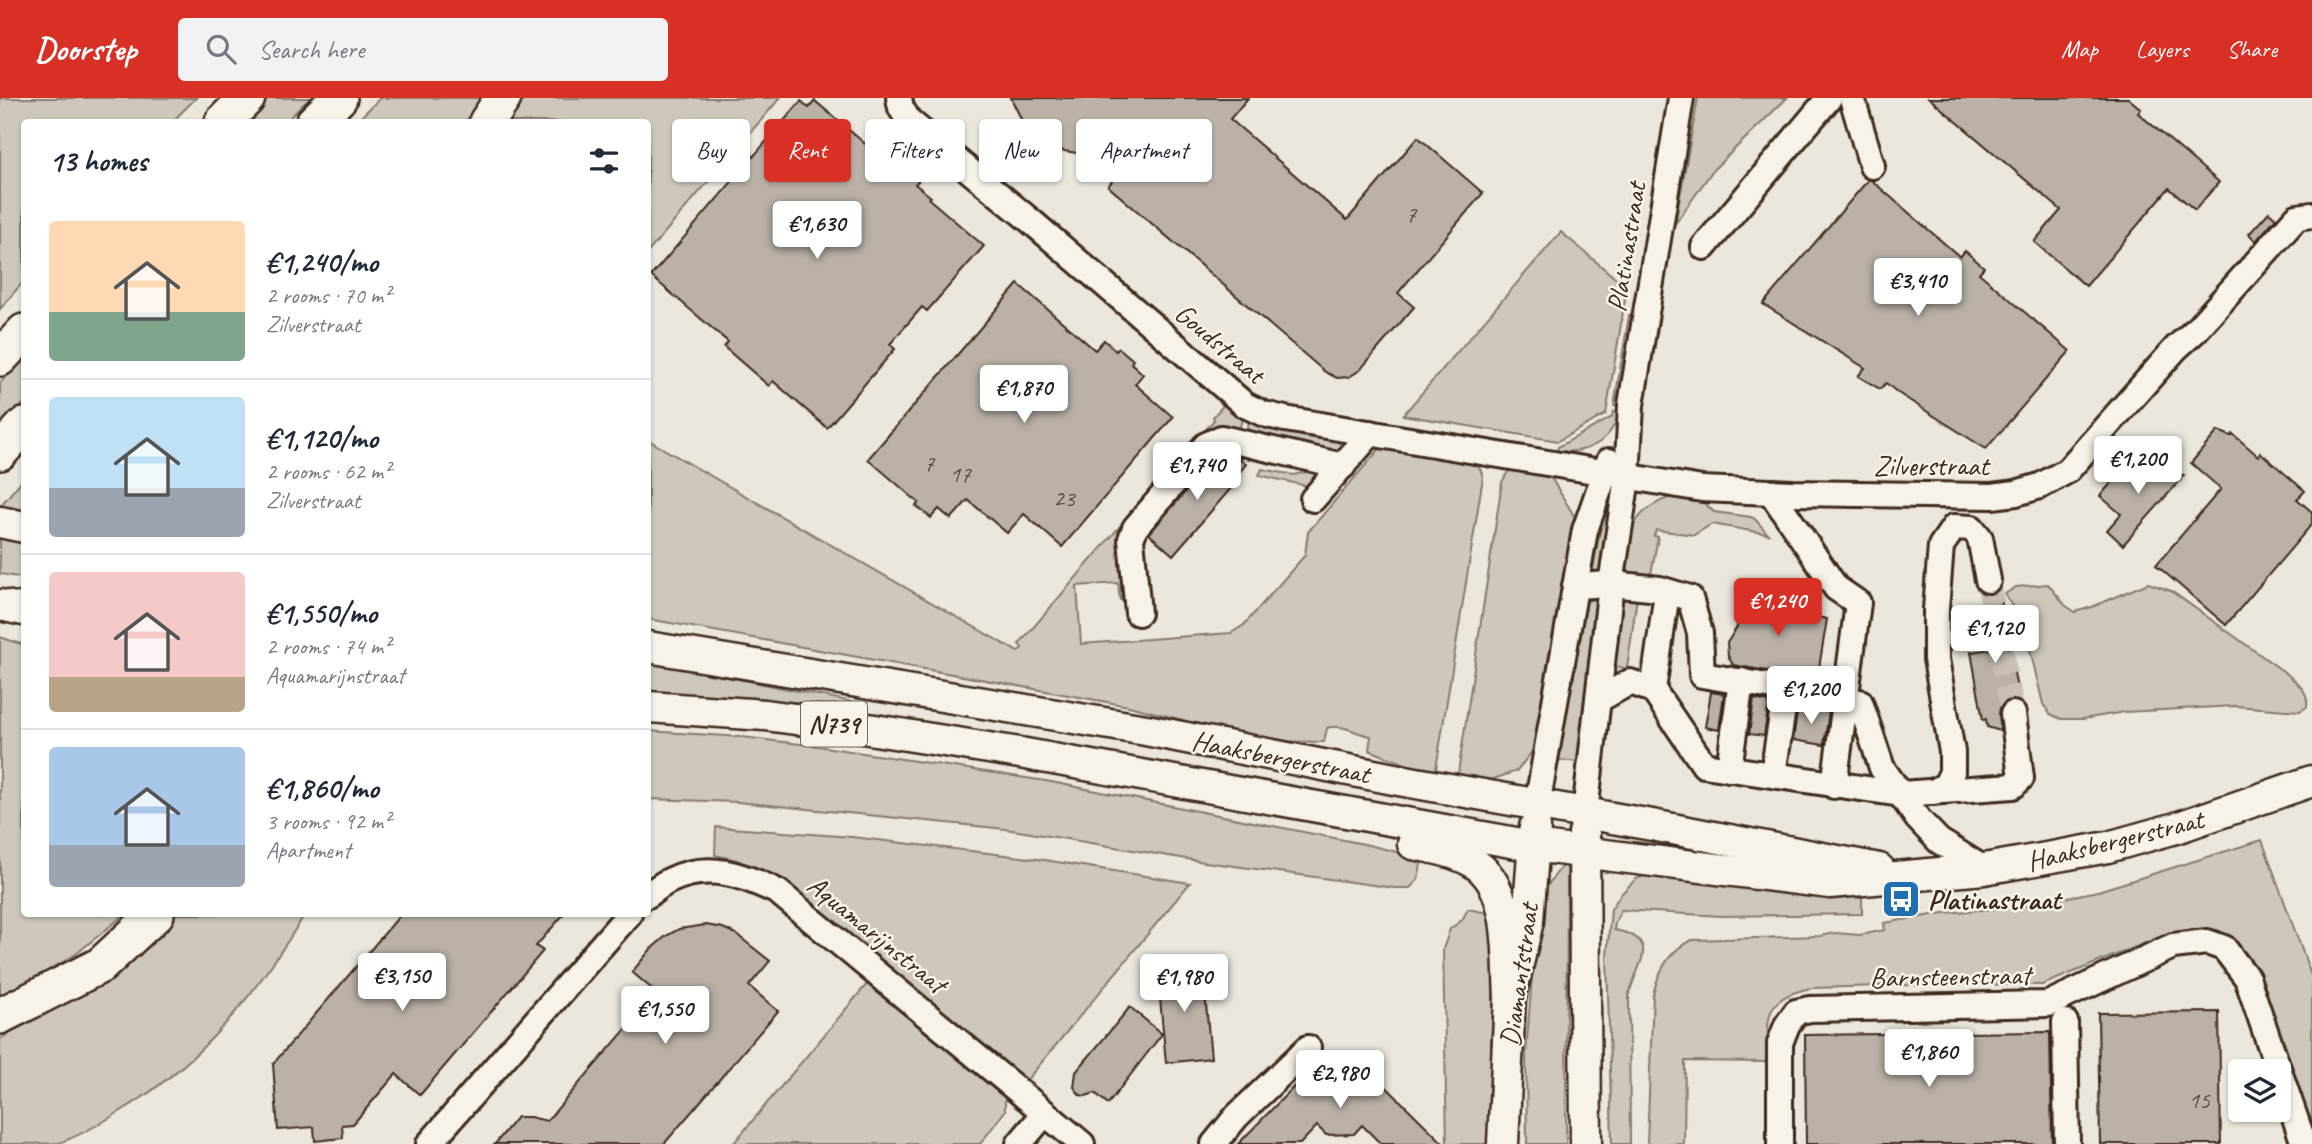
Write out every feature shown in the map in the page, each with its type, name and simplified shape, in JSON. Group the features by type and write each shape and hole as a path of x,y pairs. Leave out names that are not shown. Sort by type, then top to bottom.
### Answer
{"highway":[{"path":"226,119 247,98"},
{"path":"317,119 339,98"},
{"path":"489,119 503,98"},
{"path":"0,358 21,335"},
{"path":"0,452 21,429"},
{"path":"0,1016 101,965 153,917"}],"main road":[{"path":"0,522 21,526"},
{"path":"0,605 21,609"},
{"name":"Haaksbergerstraat","path":"651,647 1093,720 1913,875"},
{"name":"Haaksbergerstraat","path":"651,707 765,715 1020,753 1533,846 1830,883 1984,869 2108,847 2176,828 2312,781"},
{"path":"1181,782 1227,807 1449,851 1473,862 1490,877 1505,918 1510,998"},
{"name":"Diamantstraat","path":"1503,1144 1510,998 1528,921 1537,806"},
{"name":"Diamantstraat","path":"1585,813 1586,1144"}],"street":[{"name":"Goudstraat","path":"899,98 901,108 909,121 1032,222 1245,405 1264,414 1285,419 1616,476"},
{"name":"Platinastraat","path":"1585,813 1611,584 1616,476 1631,405 1681,98"},
{"path":"1704,247 1829,98"},
{"path":"1852,98 1872,166"},
{"name":"Zilverstraat","path":"1616,476 1702,489 1771,492 1992,496 2040,486 2067,471 2297,217 2312,215"},
{"path":"1313,499 1333,464 1371,433"},
{"path":"1138,613 1131,539 1135,528 1206,444 1221,438 1333,464"},
{"name":"Platinastraat","path":"1537,806 1586,530 1616,476"},
{"path":"1771,492 1836,588 1858,603 1834,786"},
{"path":"1933,792 1946,785 1952,772 1952,752 1936,659 1936,609 1941,546 1954,527 1972,528 1980,538 1988,580"},
{"path":"1575,586 1611,584 1660,589 1690,598 1700,633 1702,674 1860,702 1882,768 1918,819 1939,841 1984,869"},
{"path":"1653,690 1667,592"},
{"path":"1730,769 1741,681"},
{"path":"1598,700 1630,682 1653,690 1704,765 1901,794 2012,786 2021,778 2013,715"},
{"path":"1773,774 1786,689"},
{"name":"Aquamarijnstraat","path":"651,893 672,879 705,871 726,872 751,879 778,892 1082,1144"},
{"path":"429,1144 626,917"},
{"name":"Barnsteenstraat","path":"1780,1144 1780,1043 1796,1012 1810,1009 2048,1004 2173,946 2207,942 2224,948 2248,978 2306,1144"},
{"path":"2065,1022 2067,1144"},
{"path":"1214,1144 1237,1116 1308,1048"},
{"path":"1019,1144 1045,1113"}],"shaded area":[{"path":"0,98 196,98 175,119 21,119 21,284 0,309"},
{"path":"267,98 310,98 288,119 246,119"},
{"path":"380,98 485,98 470,119 359,119"},
{"path":"523,98 780,98 750,133 750,119 672,119 672,182 708,182 651,248 651,119 507,119"},
{"path":"1698,98 1787,98 1713,170 1675,224"},
{"path":"1561,232 1627,288 1606,414 1558,441 1403,415"},
{"path":"1629,316 1635,317 1620,407 1614,406"},
{"path":"21,359 21,406 0,430 0,383"},
{"path":"1225,403 1243,416 1239,430 1221,428 1119,559 1122,600 1118,583 1077,586 1081,644 1231,633 1244,625 1305,555 1308,532 1382,446 1479,466 1483,477 1435,775 1369,750 1371,736 1344,728 1327,728 1324,742 1263,741 1129,706 651,620 651,442 1018,652 1022,648 1019,644 1214,420 1213,417"},
{"path":"1613,412 1619,413 1615,423 1610,432 1596,444 1578,451 1557,451 1558,447 1612,417"},
{"path":"1250,420 1337,439 1341,446 1336,452 1245,433"},
{"path":"1262,469 1294,475 1324,469 1311,487 1259,475"},
{"path":"1509,470 1550,476 1576,519 1539,734 1533,750 1517,771 1479,784 1457,780 1502,482"},
{"path":"21,482 21,510 0,506"},
{"path":"1671,497 1703,502 1714,512 1751,517 1768,534 1712,524 1694,535 1656,530 1654,536 1658,537 1651,574 1630,572 1627,568 1628,543 1635,523 1649,508"},
{"path":"1612,517 1610,567 1596,573 1593,569 1602,519"},
{"path":"0,535 21,538 21,578 0,574"},
{"path":"2148,583 2171,591 2287,674 2304,692 2307,707 2300,711 2235,706 2124,712 2083,719 2061,719 2050,714 2043,704 2028,641 2005,594 2016,587 2048,584 2065,605 2075,612"},
{"path":"1605,596 1580,762 1558,760 1587,601"},
{"path":"1630,597 1637,597 1627,669 1612,665 1619,604"},
{"path":"0,637 21,644 21,917 121,917 76,954 0,999"},
{"path":"651,662 868,705 651,692"},
{"path":"651,731 742,737 817,746 1046,781 1422,858 1418,880 1410,888 1395,888 1205,862 1006,829 738,802 651,799"},
{"path":"716,827 852,837 1038,859 1190,883 1027,1080 765,873 737,860 715,855"},
{"path":"2262,840 2312,978 2312,1123 2291,1070 2291,1059 2286,1059 2245,955 2231,937 2218,930 2191,929 2155,939 2042,985 1947,984 1812,988 1795,992 1784,997 1771,1012 1768,1022 1768,1062 1685,1061 1684,1144 1647,1144 1653,995 1666,963 1684,944 1692,940 1820,936 1835,933 1860,935 1885,930 1884,923 1944,913 2018,907 2098,891"},
{"path":"1564,863 1567,866 1566,1144 1527,1144 1526,1054 1536,923 1547,886"},
{"path":"1656,872 1862,898 1862,914 1721,916 1621,910 1614,930 1638,940 1643,946 1643,954 1629,995 1630,1144 1612,1144 1607,956 1611,909 1636,879"},
{"path":"1468,909 1488,913 1496,968 1491,1040 1491,1144 1447,1144 1443,949 1450,929 1462,920"},
{"path":"166,917 303,917 246,1000 199,1051 146,1095 95,1126 59,1143 0,1144 0,1039 71,998"},
{"path":"867,984 1005,1096 1005,1111 980,1144 733,1144"}],"building":[{"path":"1011,98 1248,98 1230,119 1347,220 1418,137 1483,193 1398,293 1414,307 1360,370 1349,377 1337,378 1325,372 1108,186 1111,182 1212,182 1212,119 1076,119 1076,153 1062,150 1062,119 1021,119"},
{"path":"1929,98 2128,98 2141,109 2138,113 2219,182 2195,210 2169,188 2086,286 2034,242 2061,210"},
{"path":"801,101 809,108 815,101 836,119 786,119"},
{"path":"851,132 865,144 865,182 917,182 915,184 931,197 929,199 984,246 927,311 922,307 890,344 895,349 827,428 773,381 769,386 724,347 728,342 651,276 732,182 750,182 750,160 764,144 764,182 851,182"},
{"path":"1868,180 1960,257 1965,251 1984,267 1979,273 2070,351 1986,449 1886,383 1880,389 1858,376 1865,368 1763,304"},
{"path":"2269,212 2276,218 2256,241 2249,234"},
{"path":"1018,284 1095,350 1104,340 1116,351 1119,348 1133,360 1131,363 1143,374 1135,384 1173,417 1062,547 1024,514 1007,533 968,500 951,519 939,509 931,518 916,506 919,503 868,459"},
{"path":"2218,431 2231,436 2233,434 2258,456 2260,452 2305,491 2297,499 2312,512 2312,524 2226,625 2156,565 2221,489 2191,463"},
{"path":"1223,454 1238,457 1246,464 1230,484 1233,486 1173,555 1149,534 1215,457"},
{"path":"2132,459 2153,477 2167,461 2184,476 2123,545 2107,530 2121,514 2100,496"},
{"path":"1763,589 1797,594 1794,612 1827,619 1817,680 1733,665 1728,656 1727,643 1737,627 1741,605 1761,607"},
{"path":"1999,589 2019,700 2010,699 2000,708 2000,731 1987,727 1986,719 1983,720 1971,652 1992,649 1982,593 1991,594"},
{"path":"1711,692 1724,694 1719,730 1705,727"},
{"path":"1754,699 1769,702 1764,736 1749,734"},
{"path":"1798,707 1829,712 1824,745 1793,740"},
{"path":"398,917 561,917 536,946 543,951 420,1095 396,1074 353,1124 342,1125 343,1138 315,1141 314,1127 278,1130 273,1064"},
{"path":"706,925 736,934 770,961 749,986 778,1011 664,1144 495,1144 517,1117 547,1121 657,993 632,972 651,949 679,929"},
{"path":"1172,962 1180,965 1185,972 1203,971 1211,1058 1166,1063 1158,977 1166,965"},
{"path":"1130,1007 1162,1034 1108,1104 1095,1093 1080,1095 1074,1087 1076,1072"},
{"path":"2219,1012 2221,1144 2100,1144 2098,1013"},
{"path":"2050,1032 2052,1144 1806,1144 1805,1035"},
{"path":"1332,1062 1346,1062 1354,1070 1361,1062 1444,1144 1381,1144 1362,1125 1354,1134 1326,1135 1317,1126 1300,1144 1238,1144 1317,1063 1324,1070"}],"tunnel":[{"path":"1988,580 2013,714"}],"place":[{"name":"Platinastraat","path":"1901,899"}]}
